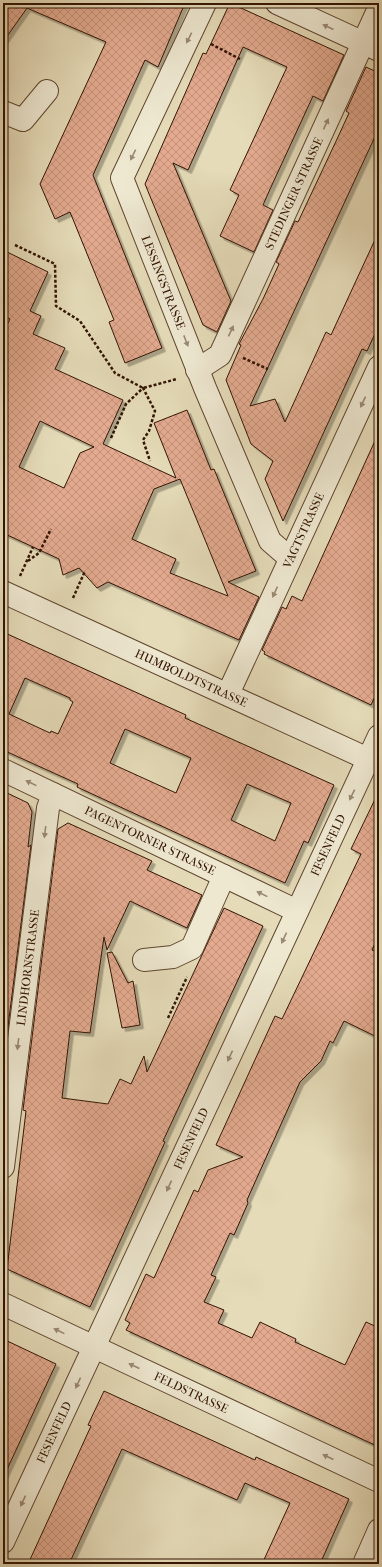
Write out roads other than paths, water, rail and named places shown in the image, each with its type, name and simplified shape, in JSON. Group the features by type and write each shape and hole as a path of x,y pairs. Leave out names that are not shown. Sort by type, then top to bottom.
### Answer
{"street":[{"name":"LESSINGSTRASSE","path":"205,3 122,178 197,370 270,541 291,556"},
{"path":"277,3 371,47"},
{"name":"STEDINGER STRASSE","path":"197,370 220,355 371,47 379,8"},
{"path":"3,112 23,120 47,91"},
{"name":"VAGTSTRASSE","path":"228,694 379,367"},
{"name":"HUMBOLDTSTRASSE","path":"3,592 374,762"},
{"name":"FESENFELD","path":"3,1542 297,911 374,762 379,736"},
{"name":"PAGENTORNER STRASSE","path":"3,770 297,911"},
{"name":"LINDHORNSTRASSE","path":"3,1167 48,808 53,794"},
{"path":"144,960 173,957 192,948 224,876"},
{"name":"FELDSTRASSE","path":"3,1304 379,1481"},
{"path":"364,1564 379,1530"}]}
